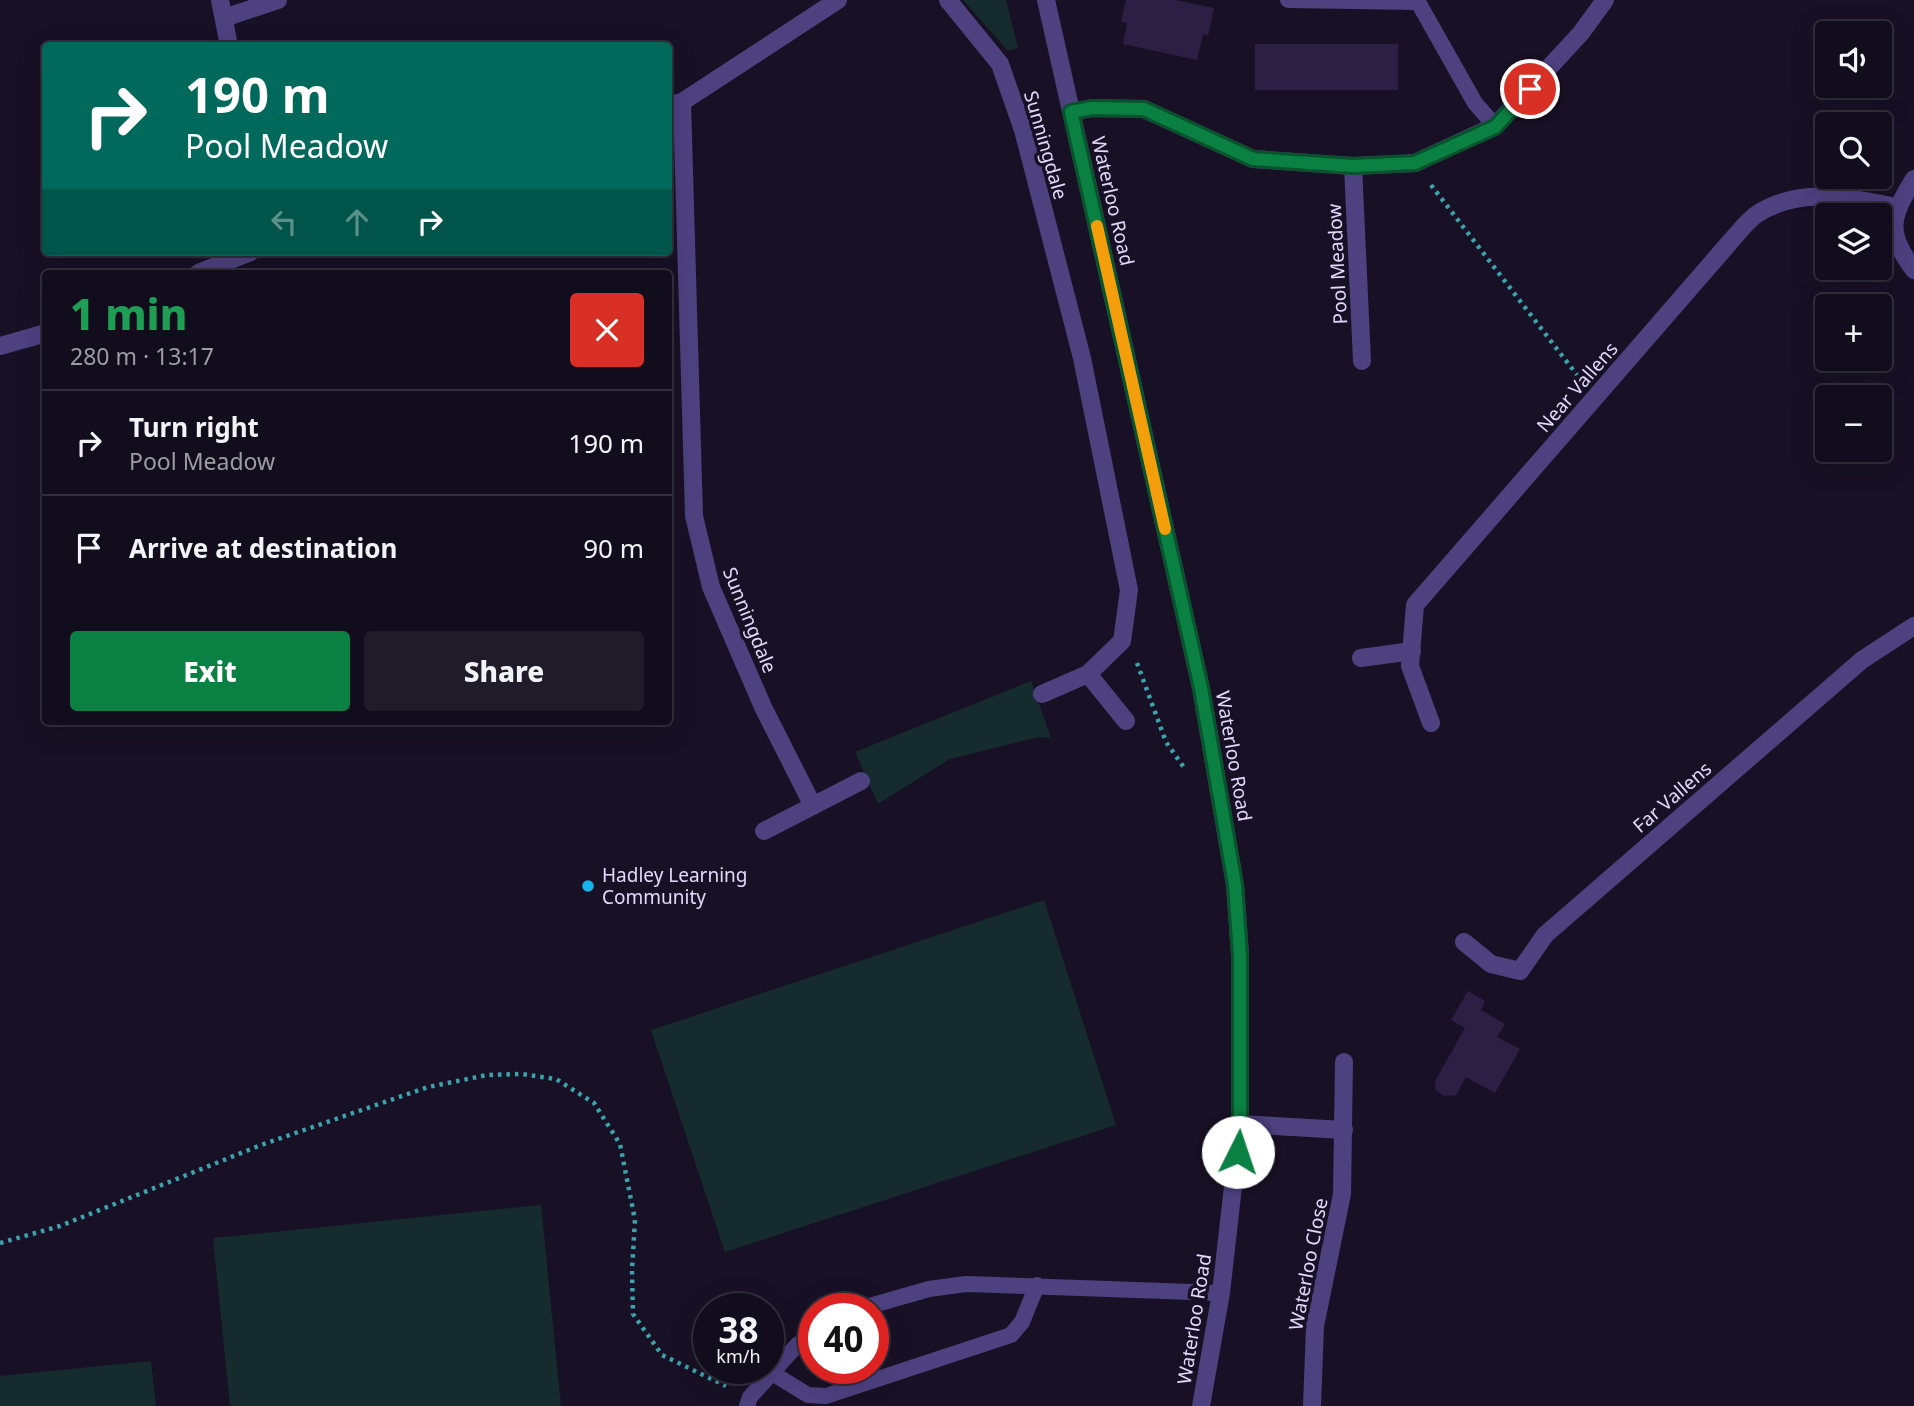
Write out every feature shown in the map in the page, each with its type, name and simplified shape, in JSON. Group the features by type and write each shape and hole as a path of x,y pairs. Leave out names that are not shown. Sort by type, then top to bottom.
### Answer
{"street":[{"path":"220,0 228,42"},
{"path":"224,18 278,0"},
{"path":"675,104 838,0"},
{"name":"Sunningdale","path":"948,0 1000,64 1023,130 1082,358 1129,590 1122,641"},
{"name":"Waterloo Road","path":"1046,0 1201,688 1235,885 1240,955 1240,1124 1221,1293 1201,1406"},
{"path":"1071,112 1092,108 1144,109 1253,159 1353,166 1415,163 1495,127 1581,33 1605,0"},
{"name":"Sunningdale","path":"675,104 694,516 711,587 763,707 813,806"},
{"name":"Pool Meadow","path":"1353,166 1362,360"},
{"path":"1914,179 1897,206 1894,234 1902,254 1914,270"},
{"name":"Near Vallens","path":"1431,723 1410,666 1415,605 1755,215 1787,199 1832,195 1897,206"},
{"path":"206,270 241,256"},
{"path":"0,346 42,334"},
{"name":"Far Vallens","path":"1464,942 1491,964 1520,971 1545,935 1862,660 1914,626"},
{"path":"1042,694 1088,674 1122,641"},
{"path":"1361,658 1412,651"},
{"path":"1088,674 1126,721"},
{"path":"764,831 861,780"},
{"name":"Waterloo Close","path":"1312,1406 1315,1326 1342,1194 1344,1062"},
{"path":"1240,1124 1345,1130"}],"lane":[{"path":"1288,0 1418,2 1475,103 1495,127"},
{"path":"889,1300 929,1289 966,1284 1221,1293"},
{"path":"784,1380 808,1395 826,1396 1011,1335 1023,1322 1037,1285"},
{"path":"784,1360 798,1344"},
{"path":"747,1406 750,1396 761,1384"}],"path":[{"path":"1415,163 1595,398"},
{"path":"1122,641 1134,655 1166,741 1192,778"},
{"path":"0,1244 60,1226 261,1144 428,1087 487,1075 521,1074 556,1079 594,1103 620,1144 635,1220 633,1314 662,1356 734,1389"}],"green space":[{"path":"963,0 1006,0 1018,48 1008,51"},
{"path":"1031,681 1051,738 1038,737 950,759 878,804 855,752"},
{"path":"1044,900 1116,1125 725,1252 651,1030"},
{"path":"541,1205 561,1406 230,1406 213,1238"},
{"path":"151,1361 156,1406 0,1406 0,1376"}],"building":[{"path":"1126,0 1176,0 1214,8 1208,36 1203,34 1197,60 1123,44 1127,23 1121,22"},
{"path":"1255,44 1398,44 1398,90 1255,90"},
{"path":"1468,991 1485,1001 1481,1010 1505,1024 1497,1037 1520,1049 1495,1093 1466,1077 1456,1095 1444,1096 1436,1090 1435,1081 1465,1028 1451,1020"}],"slow traffic":[{"path":"1097,226 1165,529"}],"place":[{"name":"Hadley Learning Community","path":"588,886"}],"route":[{"path":"1238,1152 1240,955 1235,885 1201,688 1071,112 1114,107 1144,109 1253,159 1353,166 1415,163 1495,127 1530,89"}]}
